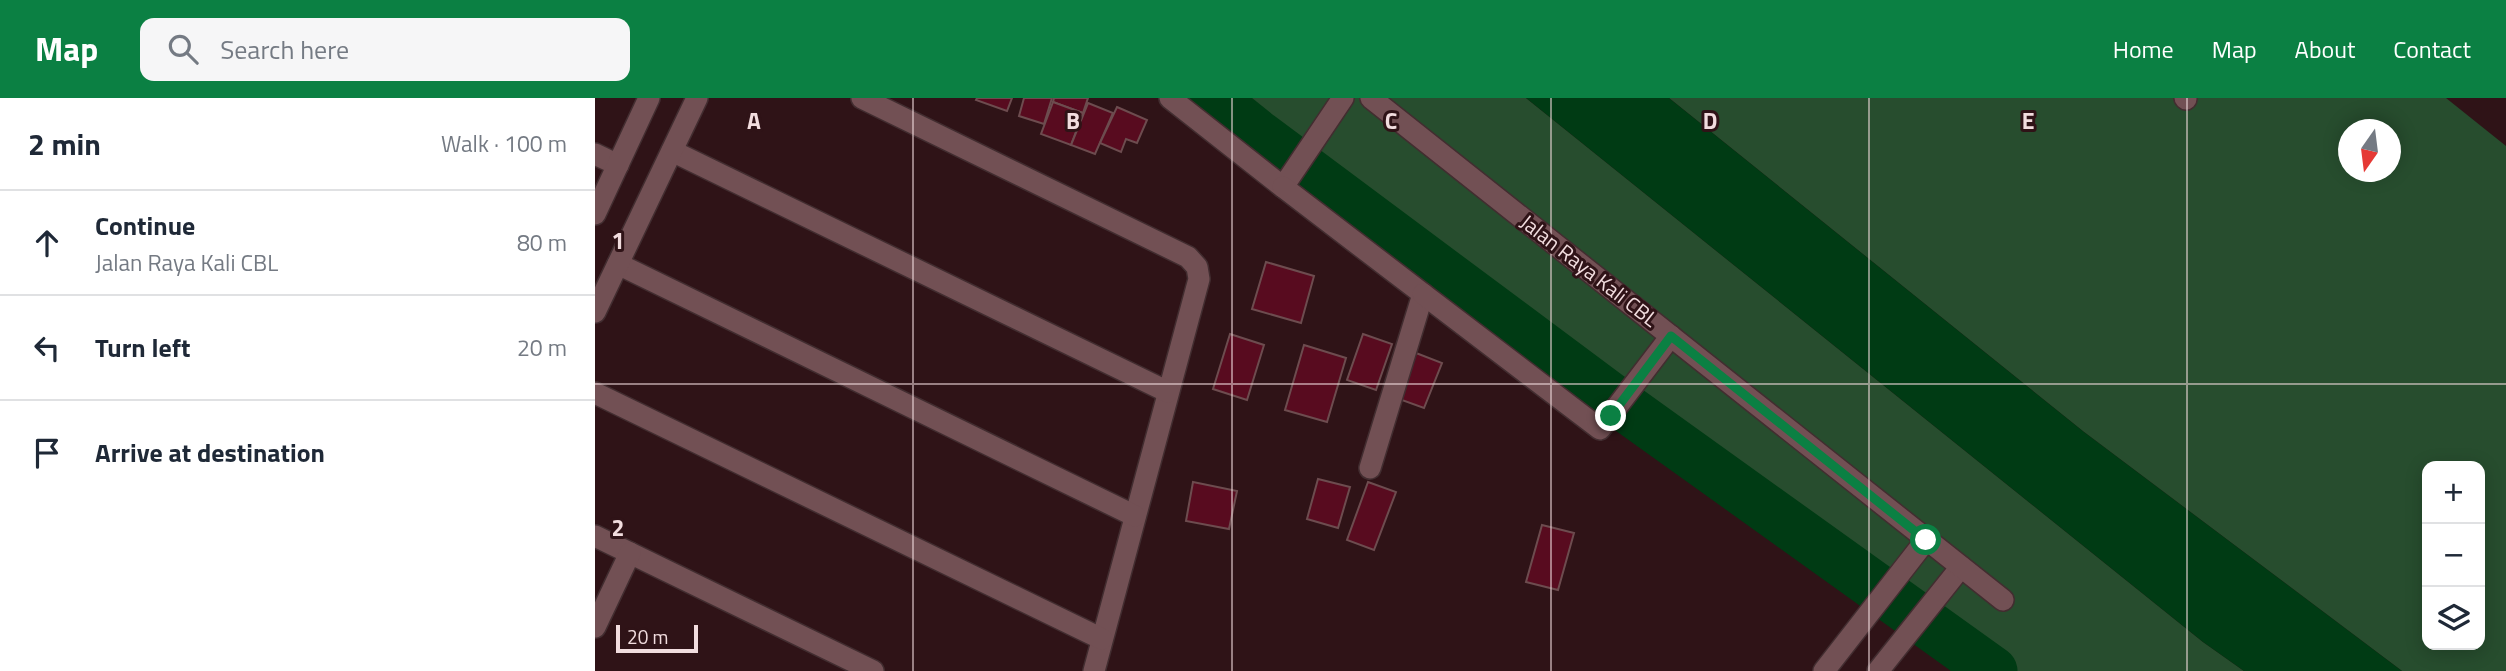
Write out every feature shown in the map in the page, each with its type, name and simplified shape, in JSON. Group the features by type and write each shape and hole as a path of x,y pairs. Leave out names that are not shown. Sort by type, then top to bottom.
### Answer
{"street":[{"path":"595,214 649,98"},
{"path":"595,312 697,98"},
{"path":"862,98 1188,257 1197,267 1199,279 1094,671"},
{"path":"1170,98 1286,182 1423,294 1600,429 1671,336"},
{"path":"1286,182 1343,98"},
{"name":"Jalan Raya Kali CBL","path":"1371,98 2003,600"},
{"path":"672,151 1168,392"},
{"path":"595,154 618,165"},
{"path":"618,264 1135,516"},
{"path":"1370,468 1423,294"},
{"path":"595,393 1102,639"},
{"path":"595,536 873,671"},
{"path":"1824,671 1926,540"},
{"path":"595,627 630,553"},
{"path":"1885,663 1961,567"}],"shaded area":[{"path":"1243,98 1526,98 2203,642 2244,671 1984,671"},
{"path":"1526,98 1669,98 2084,432 2402,671 2244,671 2203,642"},
{"path":"1669,98 2446,98 2506,146 2506,671 2402,671 2084,432"}],"building":[{"path":"1012,98 1007,111 976,100"},
{"path":"1024,98 1052,98 1044,124 1019,116"},
{"path":"1054,98 1088,98 1083,113 1053,102"},
{"path":"1053,102 1083,113 1071,145 1041,134"},
{"path":"1088,103 1113,113 1095,154 1071,145"},
{"path":"1117,107 1147,120 1137,143 1126,139 1121,152 1100,143"},
{"path":"1266,262 1314,276 1301,323 1252,309"},
{"path":"1230,334 1264,345 1247,400 1213,389"},
{"path":"1363,334 1392,344 1376,390 1347,380"},
{"path":"1304,345 1346,358 1327,422 1285,410"},
{"path":"1416,353 1442,363 1424,408 1399,399"},
{"path":"1318,479 1350,487 1338,528 1307,519"},
{"path":"1193,482 1237,491 1229,529 1186,521"},
{"path":"1368,482 1396,492 1374,550 1347,540"},
{"path":"1542,525 1574,533 1558,590 1526,582"}],"waterway":[{"path":"1213,98 1608,395 1993,671"}],"route":[{"path":"1611,416 1671,336 1926,540"}]}
